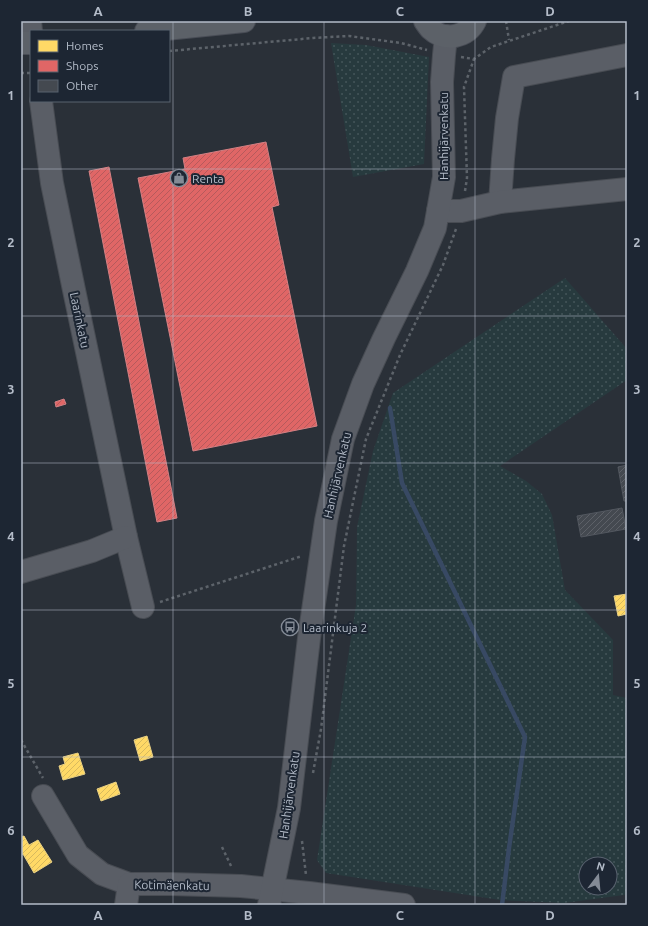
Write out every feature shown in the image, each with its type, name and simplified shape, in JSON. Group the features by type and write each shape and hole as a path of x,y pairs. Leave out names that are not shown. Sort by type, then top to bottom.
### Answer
{"main road":[{"path":"156,30 244,21"},
{"path":"425,21 430,29 438,34 445,46 455,36 463,34 470,29 476,21"}],"street":[{"name":"Hanhijärvenkatu","path":"271,897 289,808 309,638 326,521 343,440 363,384 417,271 435,228 444,177 442,82 445,46"},
{"path":"500,202 507,118 514,77 627,55"},
{"name":"Laarinkatu","path":"40,102 52,183 126,537 143,607"},
{"path":"438,211 461,211 500,202 627,189"},
{"path":"21,572 92,551 126,537"},
{"name":"Kotimäenkatu","path":"43,796 78,855 128,895 170,884 241,886 271,897 308,893 404,905"}],"path":[{"path":"506,21 509,40"},
{"path":"313,774 321,729 344,546 366,439 400,355 443,265 460,219 467,178 464,87 474,59 491,46 569,21"},
{"path":"170,51 349,36 401,43 445,46 474,59"},
{"path":"143,607 322,550"},
{"path":"21,740 45,782 43,796"},
{"path":"303,834 302,842 308,893"}],"green space":[{"path":"331,43 366,45 429,57 424,164 353,177"},
{"path":"565,278 627,349 627,380 500,466 526,481 542,494 552,515 565,590 613,640 613,695 627,698 627,894 618,896 618,856 578,856 578,896 616,896 564,903 500,900 326,873 317,860 356,605 357,527 373,451 393,393"}],"building: Homes":[{"path":"627,594 627,614 618,616 614,596"},
{"path":"147,736 153,757 140,761 134,740"},
{"path":"78,753 85,774 63,780 59,766 65,764 63,757"},
{"path":"116,782 120,794 101,801 97,789"},
{"path":"24,836 29,845 38,840 52,862 34,873 23,854 21,855 21,837"}],"building: Shops":[{"path":"266,142 279,205 272,207 317,426 193,451 138,178 185,169 183,158"},
{"path":"109,167 177,518 157,522 89,171"},
{"path":"64,399 66,404 56,407 55,402"}],"building: Other":[{"path":"627,465 627,501 624,501 618,467"},
{"path":"622,508 626,529 581,537 577,516"}],"waterway":[{"path":"390,408 402,483 525,737 502,905"}],"place":[{"name":"Renta","path":"179,178"},
{"name":"Laarinkuja 2","path":"290,627"}]}
